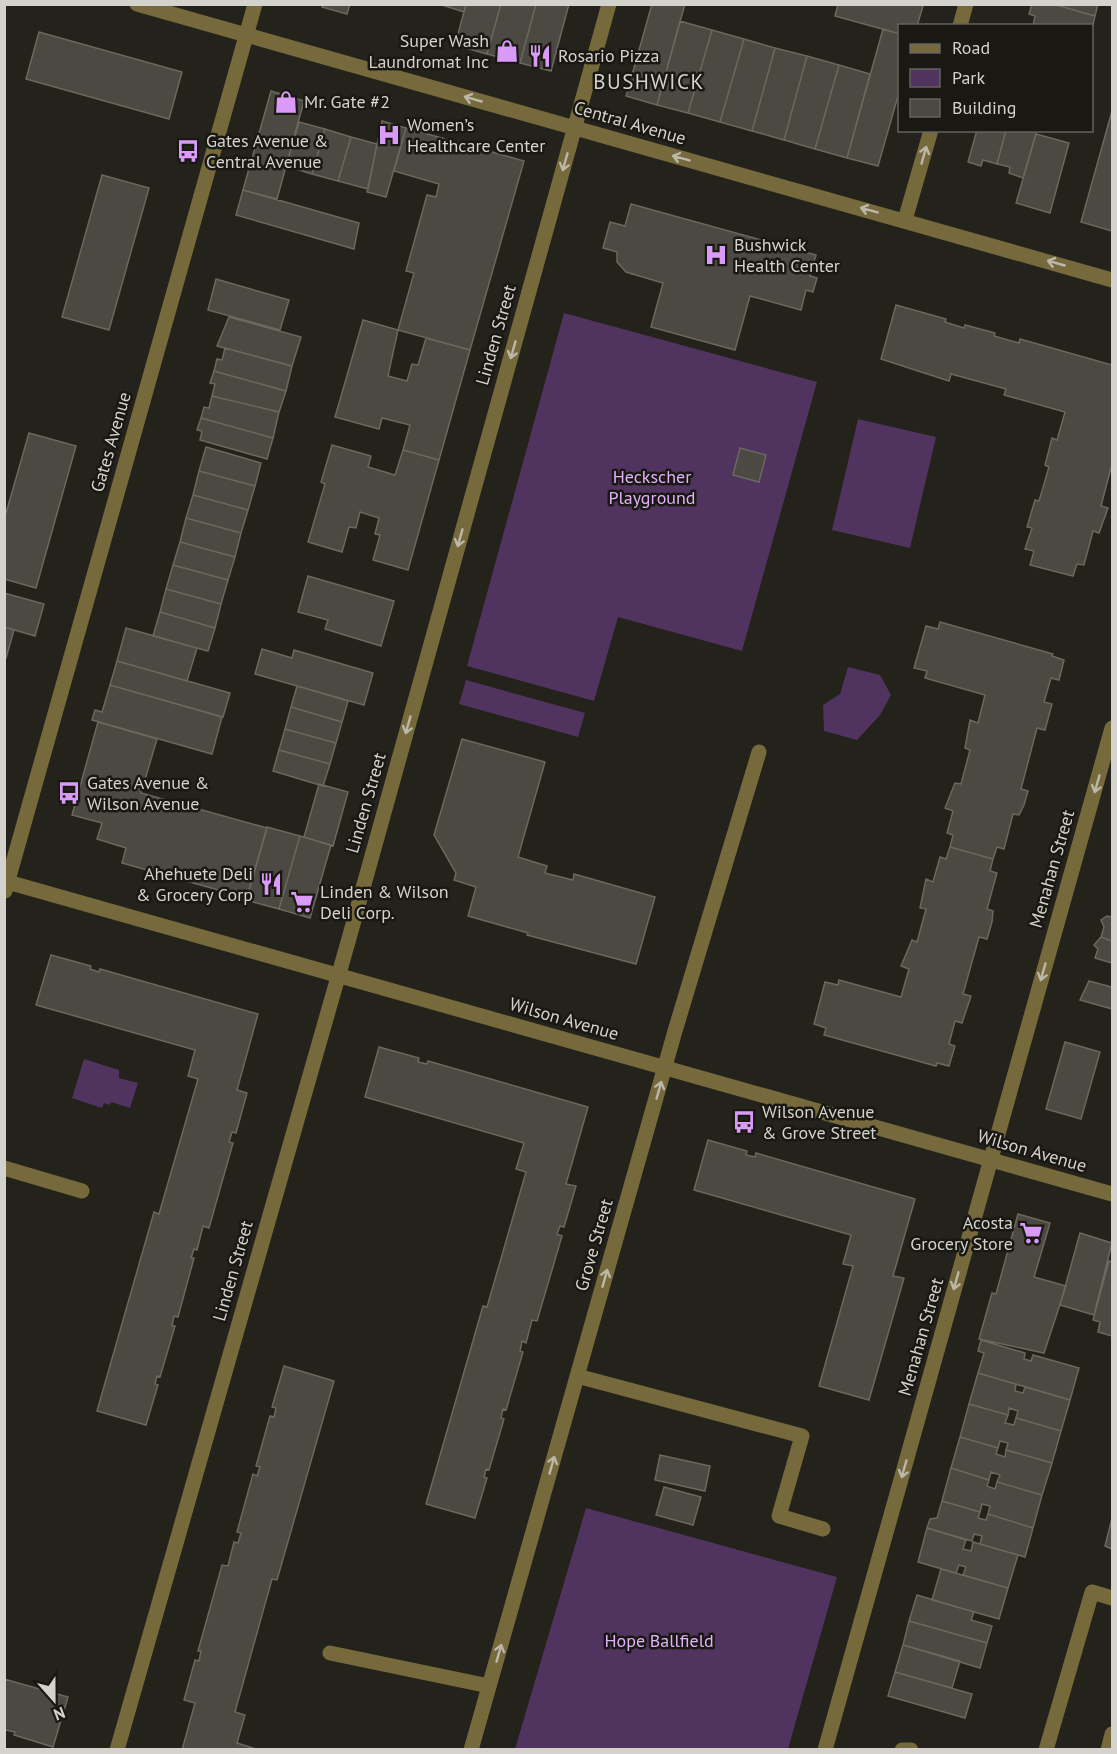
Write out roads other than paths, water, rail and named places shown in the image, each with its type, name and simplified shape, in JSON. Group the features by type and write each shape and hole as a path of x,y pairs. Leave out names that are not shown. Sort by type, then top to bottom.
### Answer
{"street":[{"name":"Central Avenue","path":"137,4 1113,280"},
{"name":"Gates Avenue","path":"5,885 255,4"},
{"name":"Linden Street","path":"117,1749 338,975 609,4"},
{"path":"961,24 966,4"},
{"path":"905,220 930,132"},
{"name":"Menahan Street","path":"825,1749 1113,728"},
{"name":"Grove Street","path":"471,1749 665,1068 759,752"},
{"name":"Wilson Avenue","path":"5,885 338,975 1113,1194"},
{"path":"4,1168 82,1191"},
{"path":"577,1376 802,1436 779,1516 823,1529"},
{"path":"1046,1749 1092,1592 1113,1598"},
{"path":"330,1653 489,1686"},
{"path":"1108,1749 1113,1734"},
{"path":"902,1749 911,1749"}],"place":[{"name":"Super Wash Laundromat Inc","path":"507,51"},
{"name":"Rosario Pizza","path":"540,56"},
{"name":"Mr. Gate #2","path":"286,102"},
{"name":"Women’s Healthcare Center","path":"389,135"},
{"name":"Gates Avenue & Central Avenue","path":"188,151"},
{"name":"Bushwick Health Center","path":"716,255"},
{"name":"Gates Avenue & Wilson Avenue","path":"69,793"},
{"name":"Ahehuete Deli & Grocery Corp","path":"271,884"},
{"name":"Linden & Wilson Deli Corp.","path":"302,902"},
{"name":"Wilson Avenue & Grove Street","path":"744,1122"},
{"name":"Acosta Grocery Store","path":"1031,1233"}],"district":[{"name":"BUSHWICK","path":"649,82"}],"park label":[{"name":"Heckscher Playground","path":"652,487"},
{"name":"Hope Ballfield","path":"659,1641"}]}
